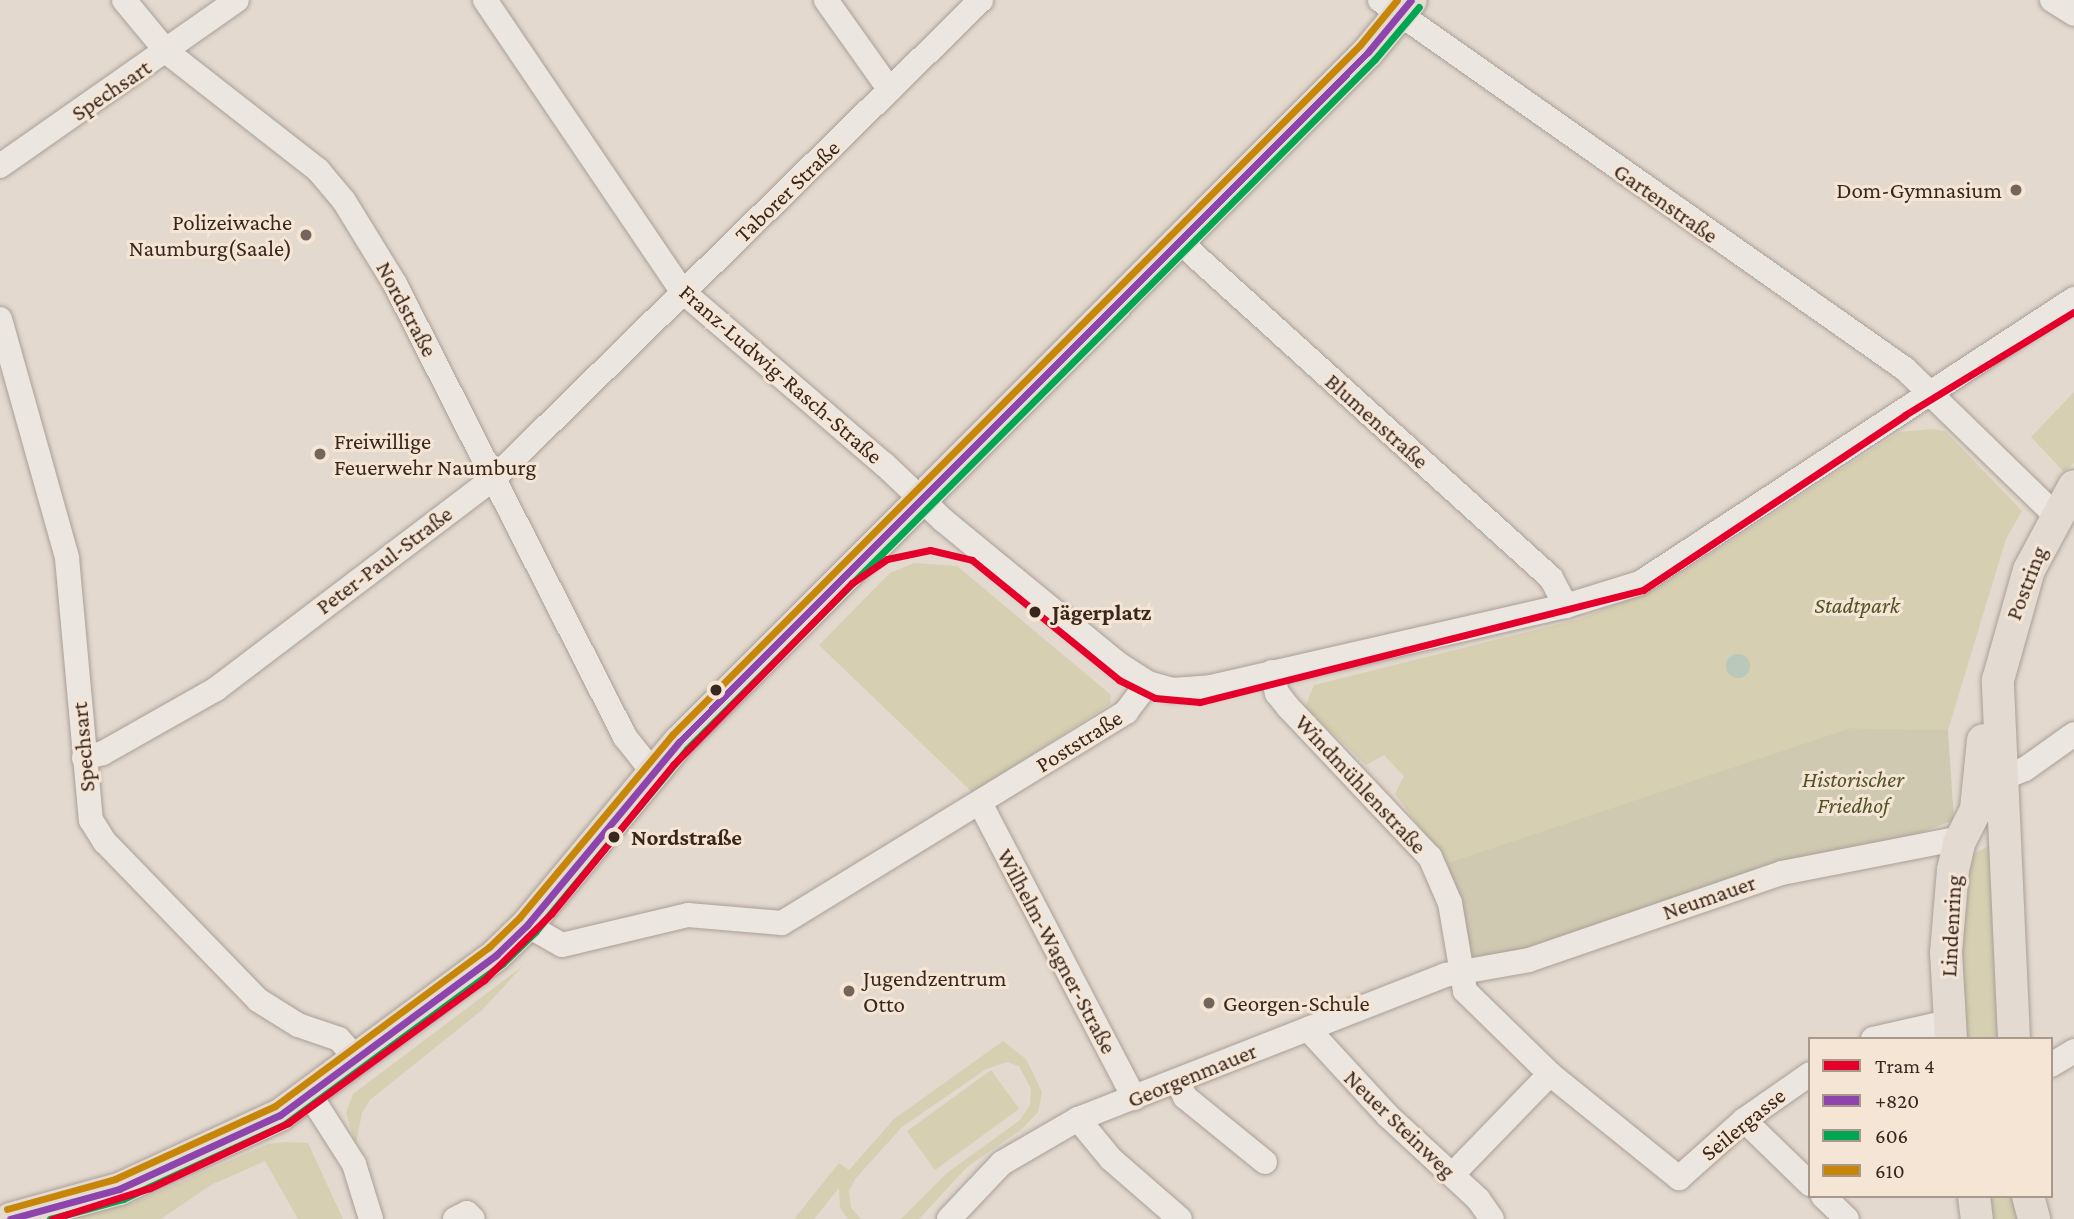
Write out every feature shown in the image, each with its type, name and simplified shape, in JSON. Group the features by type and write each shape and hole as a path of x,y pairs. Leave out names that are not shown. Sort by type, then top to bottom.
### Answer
{"main road":[{"path":"10,1219 119,1189 251,1130 310,1095 470,975 527,925 652,771 1180,242 1397,5"},
{"name":"Postring","path":"1997,688 2021,589 2056,516 2074,486"},
{"name":"Lindenring","path":"1950,1030 1946,953 1953,870 1979,825 1991,775 1986,723 1997,688"},
{"name":"Lindenring","path":"1979,825 2014,1037"},
{"path":"1974,1198 1977,1219"},
{"path":"2029,1198 2034,1219"}],"street":[{"name":"Spechsart","path":"0,166 167,52 124,0"},
{"path":"167,52 237,0"},
{"name":"Franz-Ludwig-Rasch-Straße","path":"485,0 683,292 922,500 1117,663 1147,683"},
{"path":"826,0 890,90"},
{"name":"Taborer Straße","path":"683,292 981,0"},
{"name":"Gartenstraße","path":"1397,5 1906,369 2056,516"},
{"name":"Nordstraße","path":"167,52 318,170 344,201 395,284 625,737 652,771"},
{"name":"Blumenstraße","path":"1180,242 1551,578 1566,606"},
{"name":"Peter-Paul-Straße","path":"84,758 103,753 216,689 495,477 683,292"},
{"path":"1147,683 1187,690 1566,606 1623,589 1661,572 1930,391 2074,299"},
{"name":"Spechsart","path":"0,318 66,558 91,820 105,842 258,1000 298,1025 339,1039 357,1060"},
{"name":"Windmühlenstraße","path":"1272,672 1281,699 1430,857 1450,903 1465,991 1550,1074 1679,1178"},
{"name":"Poststraße","path":"527,925 562,945 688,915 762,922 791,919 1127,711 1147,683"},
{"path":"1991,775 2018,774 2074,734"},
{"name":"Wilhelm-Wagner-Straße","path":"980,803 1135,1098"},
{"name":"Neumauer","path":"1461,972 1529,960 1782,873 1979,825"},
{"name":"Georgenmauer","path":"948,1219 1002,1163 1077,1119 1461,972"},
{"name":"Neuer Steinweg","path":"1308,1030 1387,1115 1453,1174 1492,1219"},
{"path":"1890,1037 1950,1030"},
{"path":"2053,1064 2074,1051"},
{"path":"1453,1174 1550,1074"},
{"name":"Seilergasse","path":"1679,1178 1744,1120 1808,1075"},
{"path":"1177,1081 1185,1097 1265,1162"},
{"path":"310,1095 354,1164 370,1219"},
{"path":"1077,1119 1111,1159 1180,1219"},
{"path":"1744,1120 1808,1182"},
{"path":"1825,1198 1847,1219"},
{"path":"455,1219 467,1213 473,1219"}],"green space":[{"path":"2074,392 2074,463 2064,472 2031,437"},
{"name":"Stadtpark","path":"1932,429 1945,431 2022,511 2006,539 1948,730 1850,728 1447,863 1395,794 1404,776 1384,755 1366,765 1305,707 1314,685 1579,619 1656,589 1899,432"},
{"path":"914,563 957,566 1111,695 1110,704 973,793 819,645 890,573"},
{"name":"Historischer Friedhof","path":"1850,728 1948,730 1954,820 1869,852 1529,950 1477,963 1471,958 1464,915 1447,863"},
{"path":"1991,845 2006,1037 1959,1037 1963,859"},
{"path":"523,966 482,1010 370,1100 362,1113 356,1144 346,1113 353,1094"},
{"path":"1003,1041 1026,1059 1042,1092 1038,1112 1022,1129 967,1167 919,1219 901,1219 947,1173 1020,1120 1030,1105 1031,1089 1019,1066 1007,1062 986,1069 902,1127 855,1179 849,1191 851,1208 861,1219 848,1219 840,1208 839,1188 814,1219 794,1219 839,1163 849,1170 894,1119"},
{"path":"991,1070 1019,1109 935,1170 907,1131"},
{"path":"308,1143 343,1219 298,1219 265,1161 211,1185 161,1219 72,1219 135,1202 268,1144"},
{"path":"1982,1198 2021,1198 2026,1219 1985,1219"}],"shaded area":[{"path":"1738,654 1746,658 1750,666 1746,674 1738,678 1730,674 1726,666 1730,658"}],"tram line":[{"name":"4","path":"52,1219 150,1188 288,1123 484,980 551,914 673,765 852,583 887,559 930,550 972,560 1119,680 1155,698 1200,702 1643,590 1905,415 2074,312"}],"transit line":[{"name":"610","path":"7,1209 115,1179 275,1106 489,947 519,918 672,735 1360,45 1397,0"},
{"name":"+820","path":"10,1219 119,1189 280,1115 496,955 527,925 679,742 1368,52 1411,0"},
{"name":"606","path":"50,1219 123,1199 285,1124 503,963 535,932 687,749 1375,59 1419,7"}],"place":[{"name":"Dom-Gymnasium","path":"2016,190"},
{"name":"Polizeiwache Naumburg(Saale)","path":"306,235"},
{"name":"Freiwillige Feuerwehr Naumburg","path":"320,454"},
{"name":"Jägerplatz","path":"1035,612"},
{"name":"Nordstraße","path":"614,837"},
{"name":"Jugendzentrum Otto","path":"849,991"},
{"name":"Georgen-Schule","path":"1209,1003"}]}
